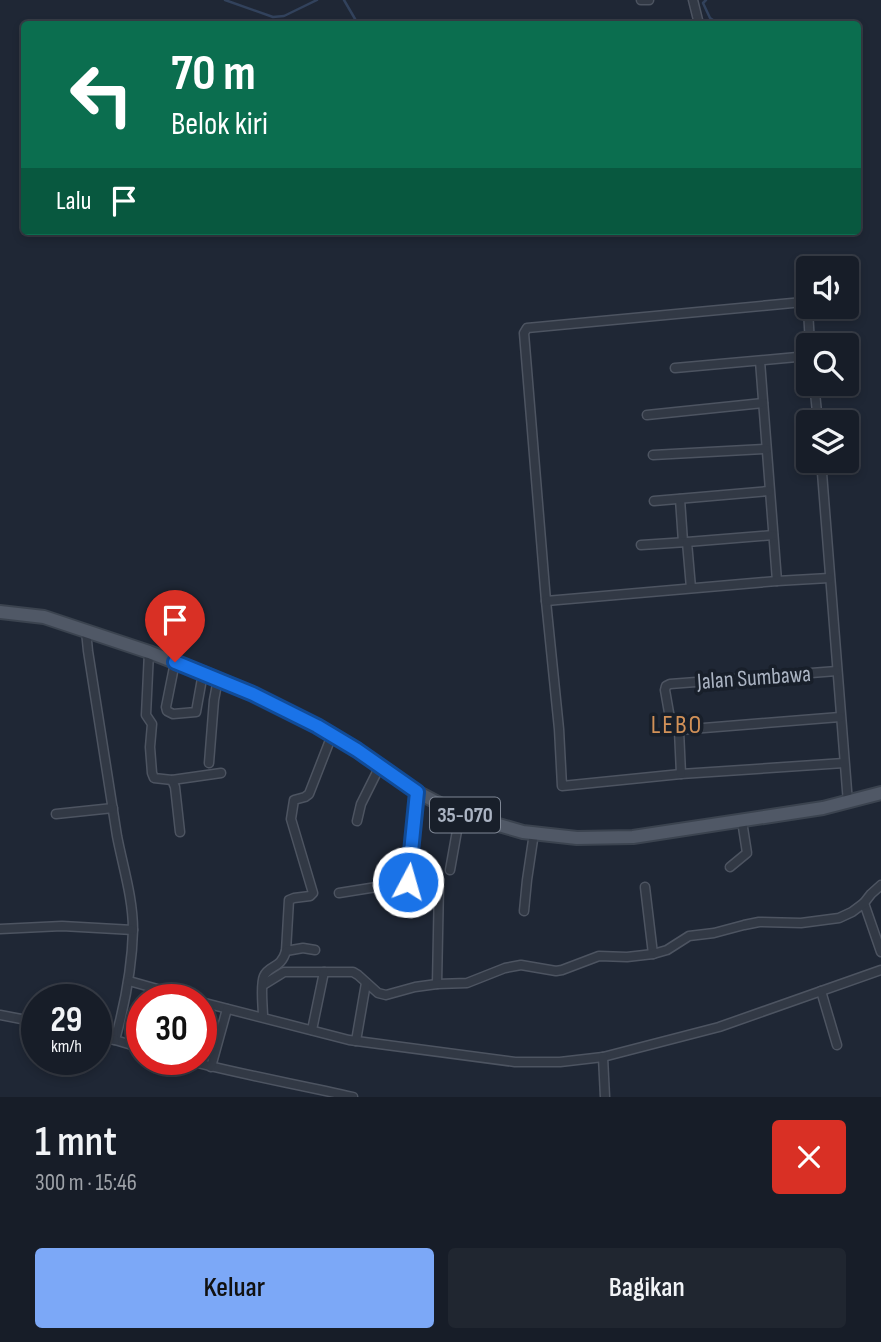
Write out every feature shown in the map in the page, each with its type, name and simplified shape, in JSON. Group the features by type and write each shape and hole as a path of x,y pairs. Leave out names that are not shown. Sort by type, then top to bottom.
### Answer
{"main road":[{"name":"35-070","path":"0,612 44,617 149,652 218,679 332,734 417,792 460,814 523,832 577,838 622,838 823,808 881,793"}],"street":[{"path":"641,0 649,0"},
{"path":"693,0 698,21"},
{"path":"809,333 807,304 803,302 527,328 524,334 562,786 681,774 844,763"},
{"path":"675,368 796,357"},
{"path":"760,361 777,581"},
{"path":"647,415 763,403"},
{"path":"653,454 766,449"},
{"path":"822,473 848,803"},
{"path":"654,501 769,491"},
{"path":"680,499 691,588"},
{"path":"641,545 773,535"},
{"path":"546,601 829,578"},
{"path":"86,631 133,930 129,981 115,1040"},
{"path":"149,652 146,715 152,724 150,747 154,778 173,780 221,774"},
{"path":"175,662 167,711 196,712 203,673"},
{"name":"Jalan Sumbawa","path":"679,730 673,728 669,715 665,690 670,684 837,671"},
{"path":"209,763 218,679"},
{"path":"681,774 679,730 840,717"},
{"path":"263,1017 263,982 268,971 282,961 286,951 289,900 307,897 313,893 292,819 294,800 309,794 332,734"},
{"path":"357,821 361,804 380,766"},
{"path":"173,780 180,832"},
{"path":"408,882 417,792"},
{"path":"56,814 113,808"},
{"path":"450,870 460,814"},
{"path":"730,867 747,853 742,821"},
{"path":"524,911 534,833"},
{"path":"339,893 436,879 439,882 437,981"},
{"path":"263,982 284,972 353,972 378,993 386,995 437,981 467,983 505,968 521,965 556,971 599,956 653,954 667,950 690,936 759,922 801,923 839,918 864,903 881,885"},
{"path":"645,887 653,954"},
{"path":"864,903 881,952"},
{"path":"0,929 62,926 133,930"},
{"path":"286,951 300,948 315,950"},
{"path":"217,1006 356,1041 515,1062 560,1062 603,1057 719,1027 881,970"},
{"path":"312,1030 324,972"},
{"path":"129,981 140,984"},
{"path":"356,1041 366,983"},
{"path":"821,991 837,1045"},
{"path":"217,1045 227,1009"},
{"path":"0,1015 21,1019"},
{"path":"112,1039 126,1043"},
{"path":"603,1057 605,1097"},
{"path":"217,1068 353,1097"}],"waterway":[{"path":"225,0 273,17 284,16 317,0"},
{"path":"344,0 356,21"},
{"path":"706,0 703,3 710,18 714,21"}],"district":[{"name":"LEBO","path":"677,725"}],"route":[{"path":"175,662 253,694 317,726 417,792 408,882"}]}
